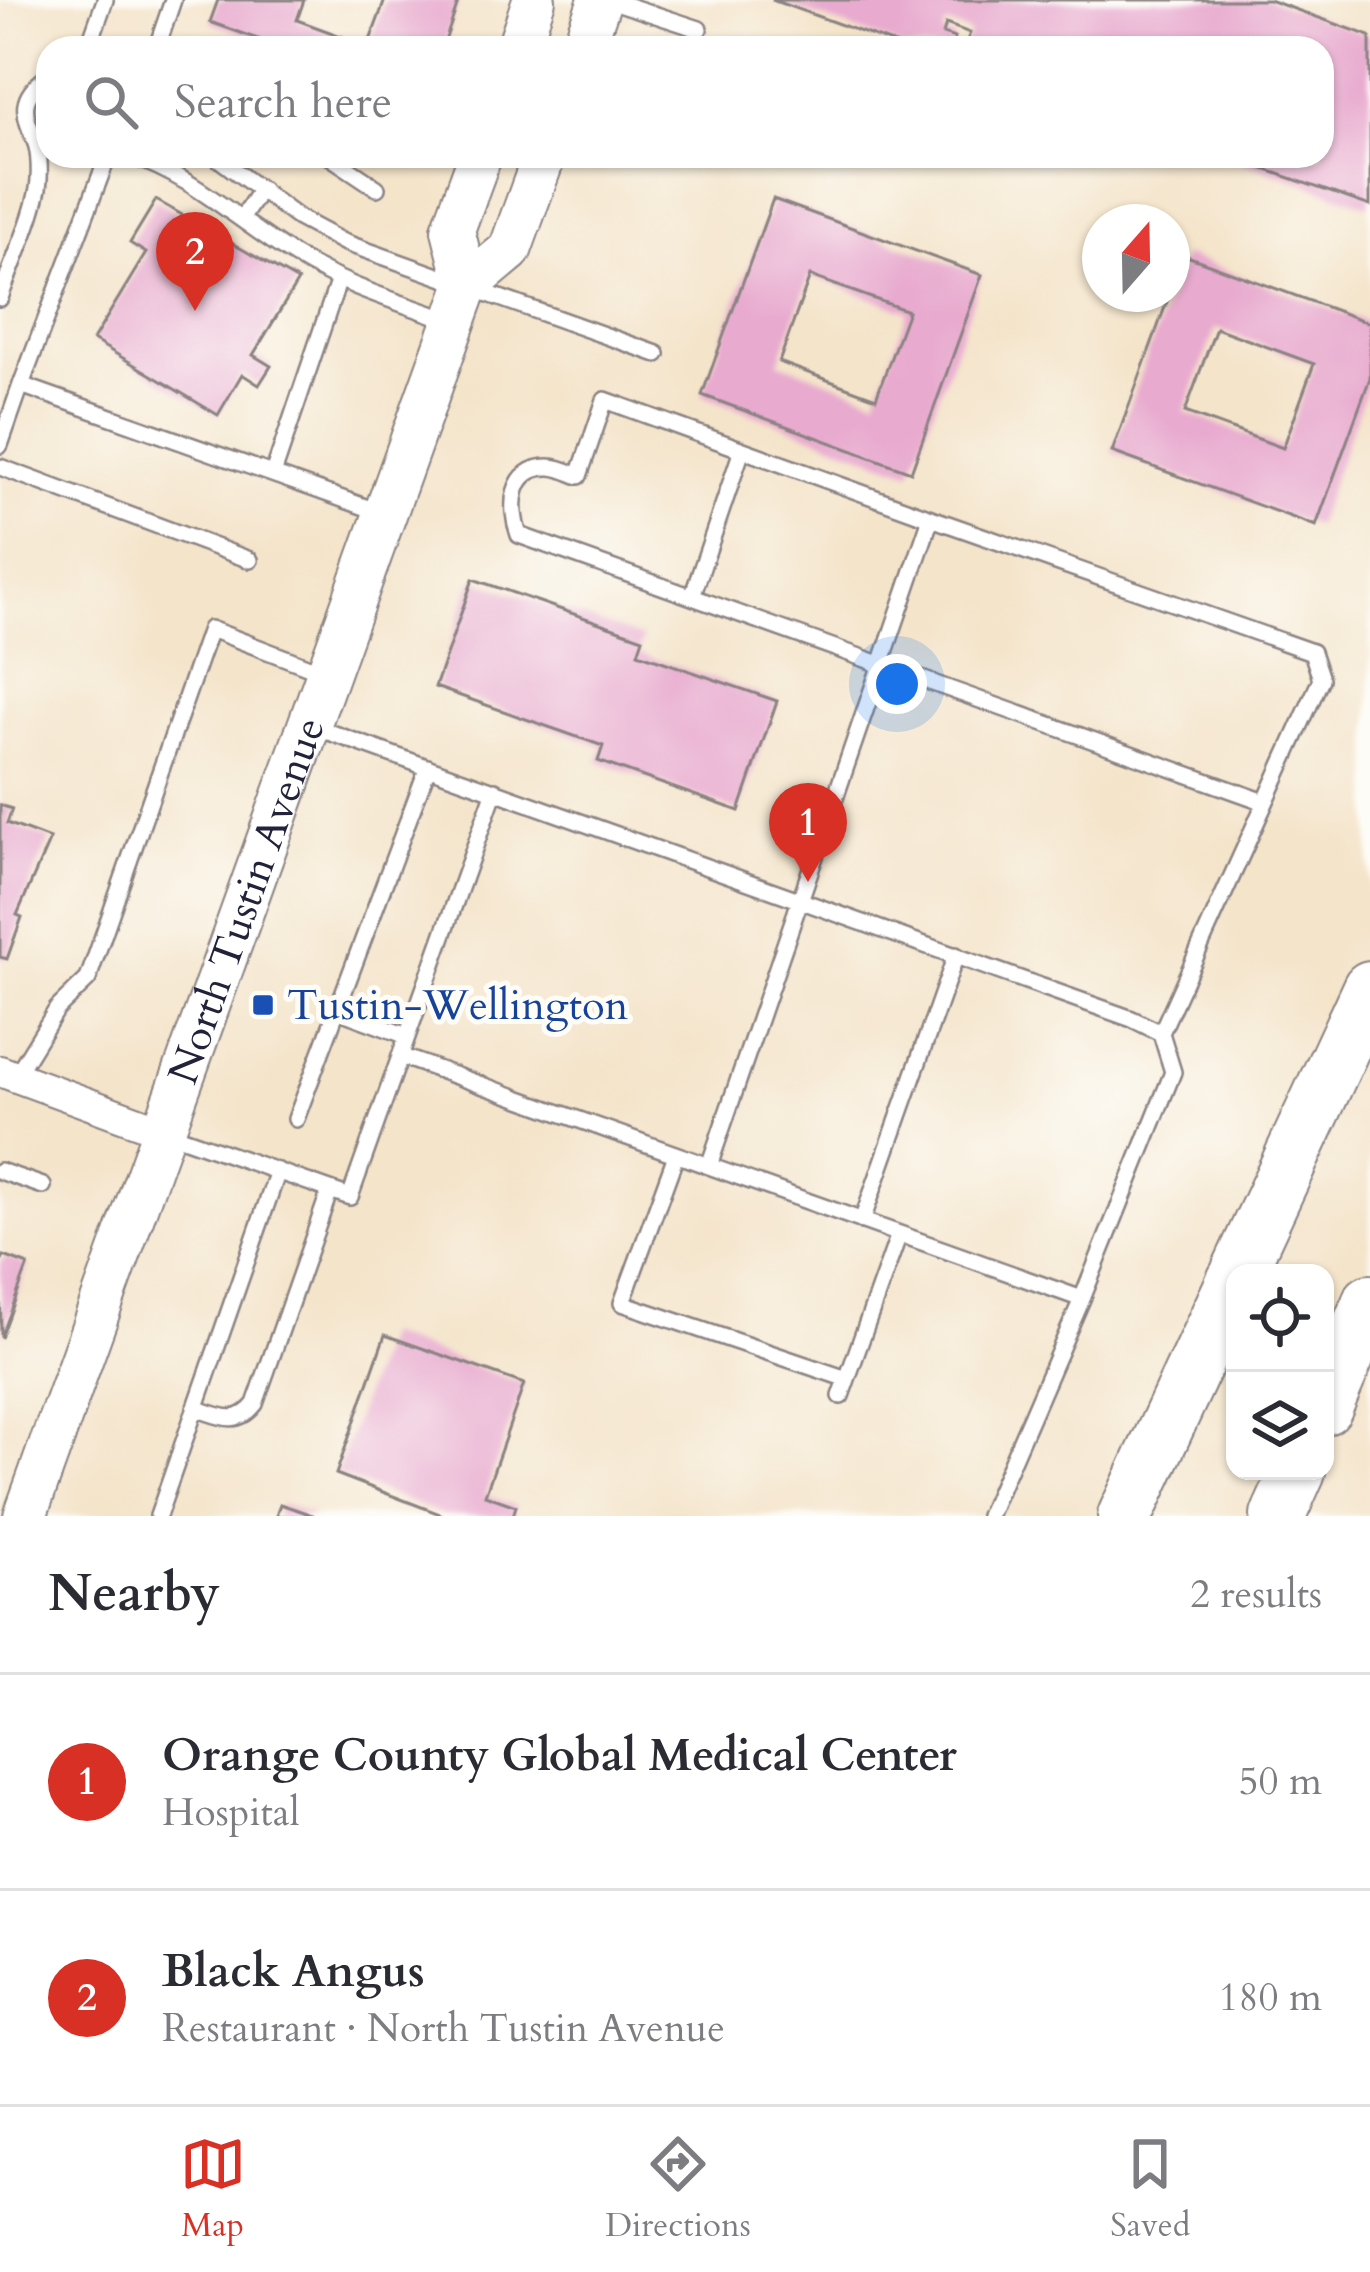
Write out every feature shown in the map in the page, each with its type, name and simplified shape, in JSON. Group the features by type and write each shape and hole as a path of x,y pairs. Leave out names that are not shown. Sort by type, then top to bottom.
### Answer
{"highway":[{"path":"1242,1264 1370,988"},
{"path":"1125,1516 1226,1298"},
{"path":"1334,1386 1370,1302"},
{"path":"1278,1516 1294,1480"}],"main road":[{"path":"522,36 534,0"},
{"path":"587,36 600,0"},
{"path":"461,304 453,230 476,168"},
{"name":"North Tustin Avenue","path":"25,1516 461,304 510,250 540,168"}],"street":[{"path":"7,1074 163,1130"}],"lane":[{"path":"92,36 105,0"},
{"path":"161,36 173,0"},
{"path":"610,0 699,29"},
{"path":"36,85 24,115 36,134"},
{"path":"0,298 39,187 40,168"},
{"path":"0,445 102,168"},
{"path":"157,168 202,189 284,250 339,279 461,304 657,354"},
{"path":"232,168 298,218 461,304"},
{"path":"347,168 377,188"},
{"path":"242,218 261,189"},
{"path":"273,474 339,279"},
{"path":"21,385 385,514"},
{"path":"988,1516 1173,1072 1161,1033 1321,679 1312,652 605,400 579,476 550,467 527,472 514,489 511,514 519,535 1265,802"},
{"path":"692,597 742,450"},
{"path":"0,467 250,560"},
{"path":"709,1166 931,518"},
{"path":"7,1074 57,1009 88,980 210,629 327,674"},
{"path":"309,725 1161,1033"},
{"path":"296,1120 428,767"},
{"path":"163,1130 350,1197 495,790"},
{"path":"862,1221 956,956"},
{"path":"337,1010 407,1036"},
{"path":"400,1056 1082,1299"},
{"path":"676,1155 622,1304 848,1379"},
{"path":"0,1171 43,1186"},
{"path":"158,1516 278,1171"},
{"path":"195,1408 234,1420 245,1417 255,1404 330,1190"},
{"path":"842,1396 899,1234"}],"building":[{"path":"218,0 304,0 297,20 341,36 249,36 210,22"},
{"path":"385,0 459,0 447,36 372,36"},
{"path":"772,0 1269,0 1370,36 1370,206 1261,168 1334,168 1334,36 969,36 946,24 943,34 949,36 872,36"},
{"path":"773,199 982,275 911,472 702,395","holes":["810,276 908,311 876,398 779,362"]},
{"path":"156,200 298,281 253,355 271,366 259,385 242,374 218,415 93,340 146,253 130,243"},
{"path":"1190,257 1370,323 1370,378 1316,526 1112,452 1163,312 1190,312","holes":["1216,328 1314,364 1283,448 1185,412"]},
{"path":"473,579 643,638 638,653 777,701 739,811 598,761 603,746 435,687"},
{"path":"0,805 12,809 7,823 50,839 17,915 22,917 7,959 0,957"},
{"path":"4,1256 28,1265 1,1338 0,1264"},
{"path":"385,1335 524,1384 485,1495 516,1506 513,1516 445,1516 336,1474"},
{"path":"280,1504 313,1515 313,1516 276,1516"}],"place":[{"name":"Black Angus","path":"195,311"},
{"name":"Orange County Global Medical Center","path":"808,882"},
{"name":"Tustin-Wellington","path":"263,1005"}]}
